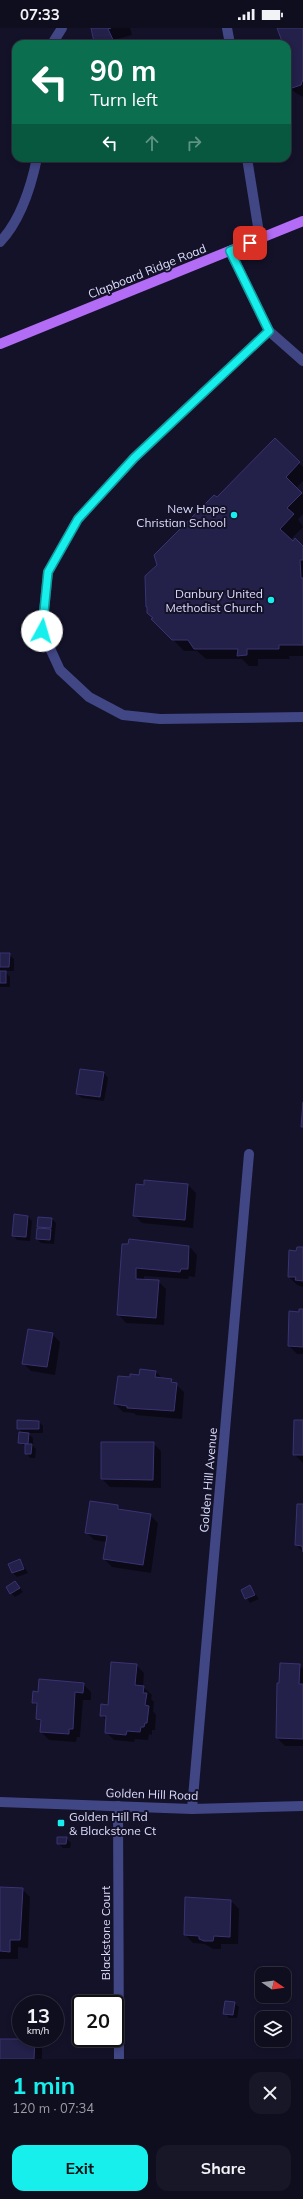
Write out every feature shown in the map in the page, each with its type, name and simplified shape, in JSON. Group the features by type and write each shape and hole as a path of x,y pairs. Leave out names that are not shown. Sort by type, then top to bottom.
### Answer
{"main road":[{"name":"Clapboard Ridge Road","path":"0,344 303,221"}],"street":[{"path":"54,40 62,28"},
{"path":"227,28 229,40"},
{"path":"0,242 8,233 31,186 36,162"},
{"path":"248,162 260,239"},
{"path":"230,251 269,331 303,361"},
{"path":"269,331 134,458 78,519 48,572 42,631 60,670 89,697 123,715 160,719 303,717"},
{"name":"Golden Hill Avenue","path":"192,1809 249,1154"},
{"name":"Golden Hill Road","path":"0,1802 192,1809 303,1806"},
{"name":"Blackstone Court","path":"118,1806 119,2059"}],"building":[{"path":"91,28 111,28 108,29 113,40 94,40"},
{"path":"277,28 303,28 303,79 301,85 292,88 291,40 282,40"},
{"path":"275,438 300,462 286,477 302,493 287,508 294,514 280,529 293,541 295,538 303,546 303,560 300,560 301,578 303,578 303,645 279,645 279,649 247,649 247,655 237,656 238,649 194,649 188,640 172,640 147,613 145,576 157,565 154,555 214,495 217,497"},
{"path":"0,953 10,953 9,967 0,967"},
{"path":"0,971 6,971 6,983 0,983"},
{"path":"80,1069 104,1072 100,1097 76,1094"},
{"path":"303,1102 303,1127 301,1127"},
{"path":"144,1180 188,1184 185,1220 133,1216 136,1184 144,1185"},
{"path":"14,1214 28,1216 26,1237 12,1236"},
{"path":"38,1217 52,1218 51,1228 37,1227"},
{"path":"37,1228 51,1229 50,1240 36,1239"},
{"path":"129,1239 189,1246 188,1269 181,1269 180,1272 136,1268 136,1279 159,1280 156,1318 117,1315 122,1244 128,1244"},
{"path":"297,1247 303,1247 303,1281 295,1280 296,1277 288,1277 289,1250 296,1251"},
{"path":"299,1309 303,1309 303,1347 288,1346 289,1311 299,1312"},
{"path":"28,1329 53,1333 47,1367 22,1364"},
{"path":"140,1369 156,1371 155,1377 172,1379 171,1382 177,1383 174,1411 127,1408 127,1406 114,1404 118,1376 130,1377 130,1374 139,1375"},
{"path":"17,1420 39,1421 39,1429 17,1429"},
{"path":"294,1420 303,1420 303,1455 293,1455"},
{"path":"19,1432 29,1433 28,1444 18,1443"},
{"path":"101,1442 154,1442 153,1480 101,1479"},
{"path":"25,1444 32,1444 31,1454 25,1454"},
{"path":"90,1501 118,1505 118,1509 151,1514 143,1565 103,1559 107,1536 85,1533"},
{"path":"297,1504 303,1504 303,1552 302,1546 295,1545"},
{"path":"20,1559 24,1569 12,1573 8,1564"},
{"path":"15,1581 20,1588 10,1594 6,1587"},
{"path":"250,1585 255,1595 245,1599 241,1590"},
{"path":"111,1662 137,1664 135,1685 144,1686 143,1693 147,1693 145,1705 149,1706 147,1723 145,1723 144,1727 141,1727 140,1732 127,1731 126,1735 105,1733 106,1716 100,1716 101,1704 108,1705"},
{"path":"280,1663 300,1664 299,1684 303,1684 303,1739 276,1738 277,1683 279,1683"},
{"path":"39,1679 84,1683 83,1693 75,1692 73,1729 69,1729 69,1734 40,1732 41,1720 36,1719 37,1703 32,1703 33,1691 38,1692"},
{"path":"57,1837 67,1837 66,1844 57,1844"},
{"path":"0,1887 23,1888 20,1940 10,1940 10,1952 0,1951"},
{"path":"185,1897 231,1900 230,1937 214,1936 213,1941 204,1941 199,1939 199,1936 184,1935"},
{"path":"225,2001 235,2002 233,2015 223,2014"},
{"path":"0,2039 12,2039 12,2047 35,2047 34,2059 0,2059"}],"place":[{"name":"New Hope Christian School","path":"234,515"},
{"name":"Danbury United Methodist Church","path":"271,600"},
{"name":"Golden Hill Rd & Blackstone Ct","path":"61,1823"}],"route":[{"path":"42,631 48,572 78,519 134,458 269,331 230,251 250,243"}]}
